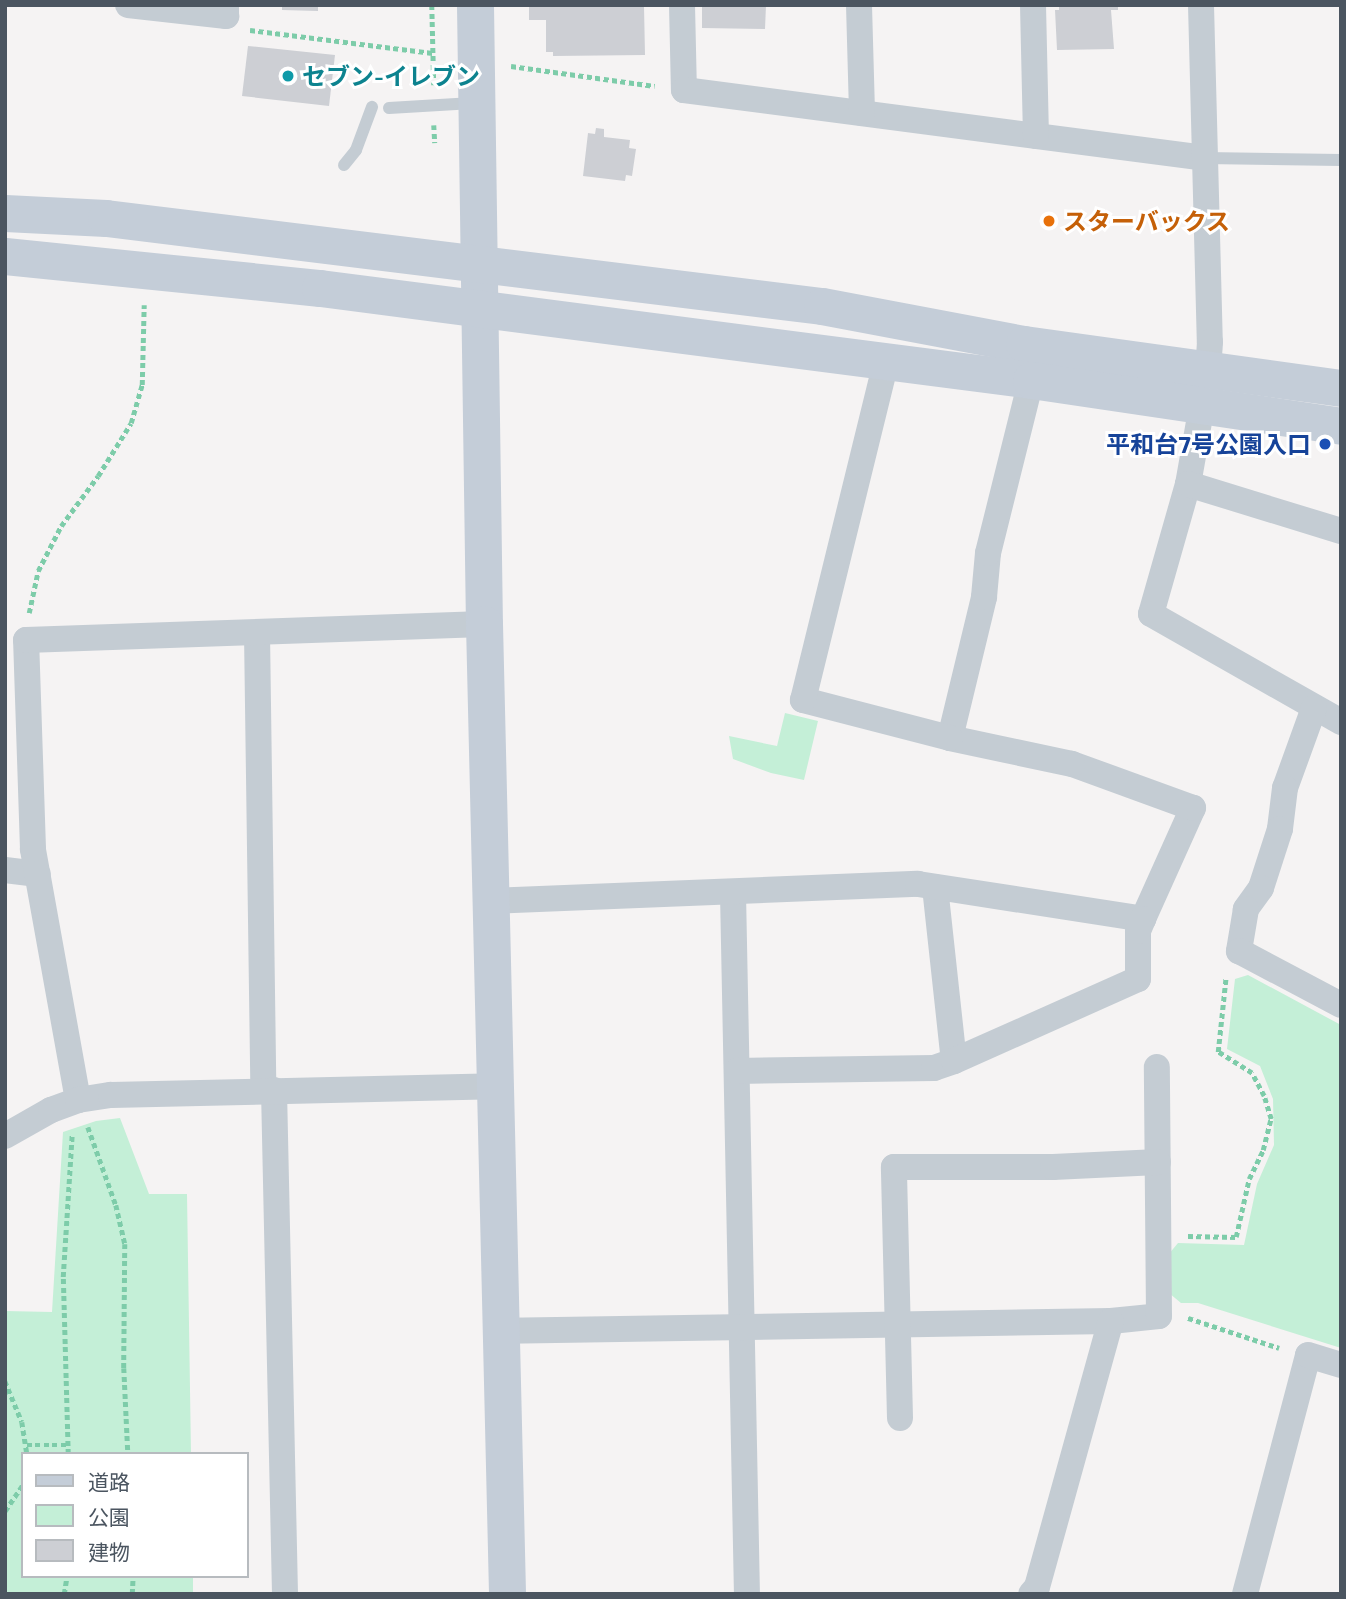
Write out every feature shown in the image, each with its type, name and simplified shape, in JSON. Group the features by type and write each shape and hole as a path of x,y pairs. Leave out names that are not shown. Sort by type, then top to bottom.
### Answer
{"street":[{"path":"128,5 226,11"},
{"path":"475,5 484,624 507,1594"},
{"path":"682,5 684,90 1205,158"},
{"path":"859,5 862,113"},
{"path":"1033,5 1036,136"},
{"path":"1201,5 1208,369"},
{"path":"5,213 106,218 479,261 822,306 1024,344 1341,388"},
{"path":"5,256 145,269 886,361 1341,426"},
{"path":"737,1071 934,1068 1138,979 1138,931 1194,808 1072,764 950,738 803,700 886,361"},
{"path":"950,738 984,597 988,553 1031,380"},
{"path":"1202,405 1188,484 1151,614 1341,722"},
{"path":"1188,484 1341,531"},
{"path":"72,1102 33,849 26,640 484,624"},
{"path":"257,633 285,1594"},
{"path":"1314,708 1285,788 1280,830 1261,888 1246,909 1239,951 1341,1005"},
{"path":"5,870 38,874"},
{"path":"490,901 918,884 1143,919"},
{"path":"935,887 954,1061"},
{"path":"733,893 747,1594"},
{"path":"500,1331 1111,1321 1159,1316 1157,1067"},
{"path":"5,1136 23,1124 72,1102 111,1095 495,1086"},
{"path":"900,1418 894,1167 1054,1167 1158,1162"},
{"path":"1031,1594 1037,1587 1111,1321"},
{"path":"1245,1594 1308,1355 1341,1365"}],"lane":[{"path":"389,108 477,103"},
{"path":"344,165 356,150 372,107"},
{"path":"1205,158 1341,160"}],"path":[{"path":"432,5 435,143"},
{"path":"226,11 244,29 433,53"},
{"path":"506,65 684,90"},
{"path":"26,640 38,571 61,526 98,476 131,423 142,385 145,269"},
{"path":"1159,1235 1236,1237 1249,1179 1263,1150 1271,1119 1264,1096 1252,1073 1218,1052 1227,974 1239,951"},
{"path":"68,1452 63,1277 73,1136 72,1102"},
{"path":"72,1102 116,1205 125,1244 124,1368 128,1452"},
{"path":"1191,1318 1279,1348"},
{"path":"5,1381 27,1452"},
{"path":"27,1445 68,1445"},
{"path":"5,1511 21,1487"}],"green space":[{"path":"785,713 818,721 804,780 771,773 733,759 729,736 777,746"},
{"path":"1248,975 1341,1025 1341,1348 1198,1303 1181,1303 1169,1293 1168,1255 1178,1243 1244,1245 1257,1184 1274,1145 1273,1099 1260,1066 1227,1049 1235,979"},
{"path":"120,1118 149,1194 187,1194 191,1452 21,1452 21,1578 193,1578 193,1594 5,1594 5,1311 52,1312 63,1132 96,1121"}],"building":[{"path":"282,5 318,5 318,11 282,10"},
{"path":"529,5 644,6 645,55 553,56 553,52 546,52 546,20 529,20"},
{"path":"702,5 766,5 765,29 702,28"},
{"path":"1059,5 1118,5 1118,10 1111,10 1114,49 1057,50 1055,10 1059,10"},
{"name":"セブン-イレブン","path":"248,46 335,55 329,106 242,96"},
{"path":"596,128 604,129 604,137 630,140 629,148 636,149 632,176 626,175 625,181 583,176 588,133 595,134"}],"place":[{"name":"セブン-イレブン","path":"288,76"},
{"name":"スターバックス","path":"1049,221"},
{"name":"平和台7号公園入口","path":"1325,444"}]}
